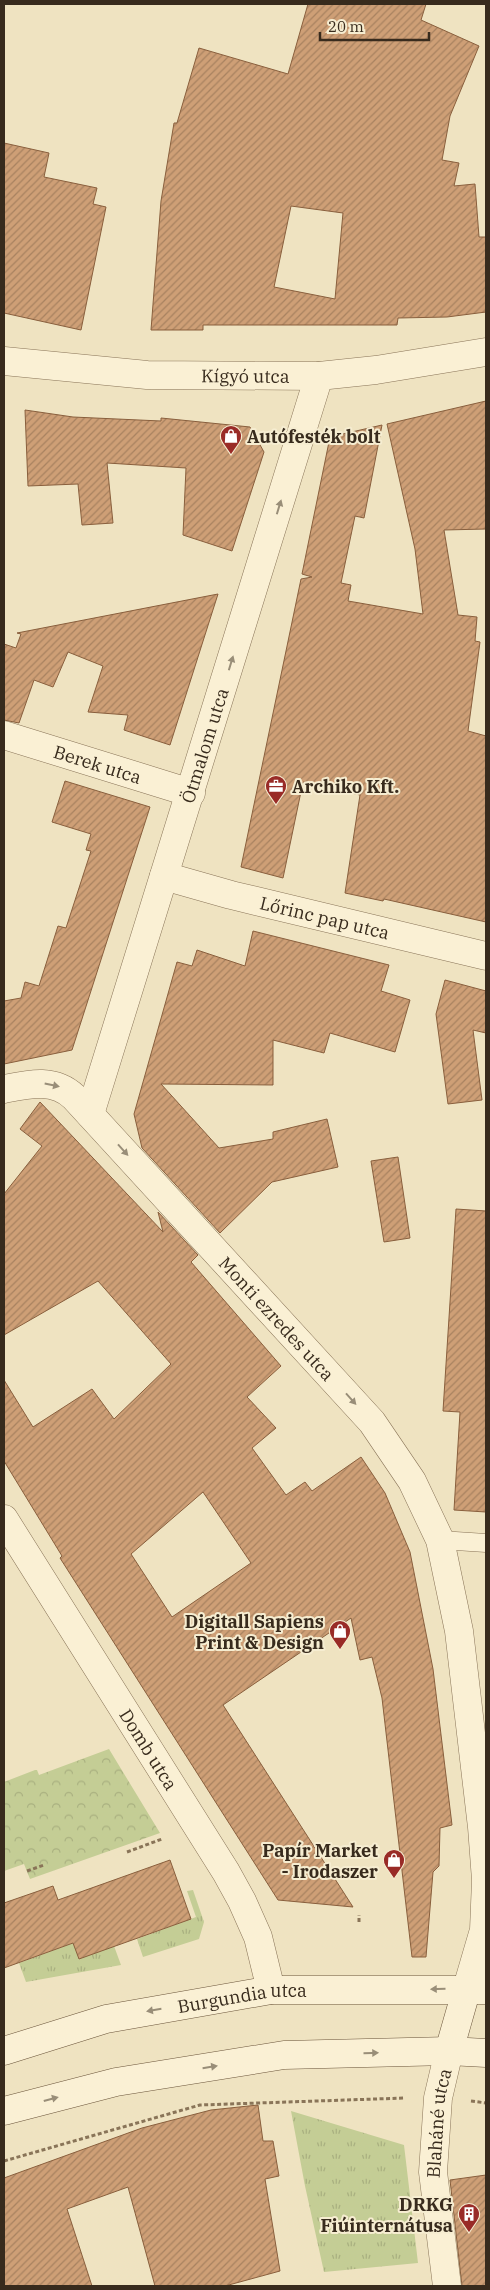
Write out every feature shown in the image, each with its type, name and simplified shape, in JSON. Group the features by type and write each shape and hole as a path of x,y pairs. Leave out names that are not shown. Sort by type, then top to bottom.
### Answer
{"street":[{"name":"Kígyó utca","path":"4,361 147,375 320,376 376,370 486,352"},
{"name":"Ötmalom utca","path":"90,1114 320,376"},
{"name":"Berek utca","path":"4,734 191,793"},
{"name":"Lőrinc pap utca","path":"164,876 486,956"},
{"path":"4,1088 42,1083 55,1085 70,1093 90,1114"},
{"name":"Monti ezredes utca","path":"90,1114 372,1422 412,1481 440,1540 459,1631 485,1853 486,1917 477,1989"},
{"name":"Domb utca","path":"8,1534 226,1872 242,1901 258,1937 271,1990"},
{"name":"Burgundia utca","path":"4,2051 106,2019 271,1990 477,1989"},
{"name":"Blaháné utca","path":"447,2286 433,2172 438,2098 449,2051 477,1989"},
{"path":"4,2111 116,2082 284,2055 449,2051 486,2053"}],"lane":[{"path":"440,1540 486,1543"}],"path":[{"path":"127,1852 162,1839"},
{"path":"27,1871 44,1865"},
{"path":"359,1922 360,1915"},
{"path":"4,2162 49,2147 200,2105 394,2098"}],"green space":[{"path":"109,1749 160,1833 30,1879 24,1864 4,1871 4,1782 35,1770 37,1770 39,1775"},
{"path":"193,1890 204,1922 199,1939 143,1957 137,1939 196,1917 187,1891"},
{"path":"73,1943 114,1946 121,1965 26,1982 19,1963"},
{"path":"291,2111 404,2145 418,2263 324,2272"}],"building":[{"path":"308,4 426,4 421,20 479,46 450,116 442,160 459,163 454,186 475,184 479,237 486,237 486,312 447,317 398,318 397,325 203,325 203,330 151,330 161,201 174,123 177,123 199,48 288,74","holes":["291,206 343,213 335,299 274,287"]},
{"path":"4,143 49,153 44,177 97,188 93,204 106,207 81,330 4,313"},
{"path":"486,401 486,529 444,530 458,615 477,617 475,641 480,642 468,731 486,736 486,922 384,899 383,901 345,893 360,795 303,782 283,878 241,867 301,579 312,577 302,574 330,437 382,425 364,518 355,516 341,583 351,585 348,601 423,614 415,549 387,424"},
{"path":"25,410 73,417 161,421 161,418 250,427 264,452 232,551 183,535 186,468 107,463 113,523 82,525 78,484 28,486"},
{"path":"218,594 170,745 124,730 128,715 88,712 103,666 68,652 53,687 34,680 19,723 4,720 4,644 16,648 21,634 17,633"},
{"path":"65,781 150,807 72,1050 4,1064 4,1001 21,998 25,982 39,986 58,926 66,928 91,851 86,850 91,834 52,822"},
{"path":"253,931 389,965 381,991 410,1000 395,1052 330,1033 324,1053 273,1040 273,1085 161,1084 219,1148 273,1139 273,1132 327,1119 338,1167 272,1182 220,1233 142,1148 134,1114 177,962 192,966 197,950 245,966"},
{"path":"445,980 486,991 486,1033 473,1030 482,1100 448,1104 436,1014"},
{"path":"40,1102 163,1232 158,1212 198,1255 191,1262 281,1366 247,1397 276,1428 252,1448 286,1495 305,1482 312,1491 361,1457 385,1493 410,1552 433,1669 452,1825 440,1828 439,1866 433,1872 426,1957 412,1957 382,1698 372,1657 360,1660 351,1618 223,1705 353,1907 278,1900 60,1558 62,1556 4,1461 4,1380 33,1427 92,1389 114,1419 171,1364 98,1281 4,1335 4,1194 42,1146 20,1129","holes":["203,1492 251,1563 172,1617 131,1554"]},
{"path":"398,1157 410,1238 384,1242 371,1161"},
{"path":"456,1209 486,1211 486,1512 454,1510 460,1412 443,1411"},
{"path":"170,1860 191,1919 79,1959 73,1943 4,1968 4,1903 53,1886 58,1900"},
{"path":"258,2105 263,2141 273,2141 279,2176 265,2179 280,2271 225,2286 155,2286 128,2187 67,2209 92,2286 4,2286 4,2178 142,2128 211,2110"},
{"name":"DRKG Fiúinternátusa","path":"486,2175 486,2286 462,2286 450,2180"}],"place":[{"name":"Autófesték bolt","path":"231,455"},
{"name":"Archiko Kft.","path":"276,805"},
{"name":"Digitall Sapiens Print & Design","path":"340,1650"},
{"name":"Papír Market - Irodaszer","path":"394,1879"},
{"name":"DRKG Fiúinternátusa","path":"469,2233"}]}
